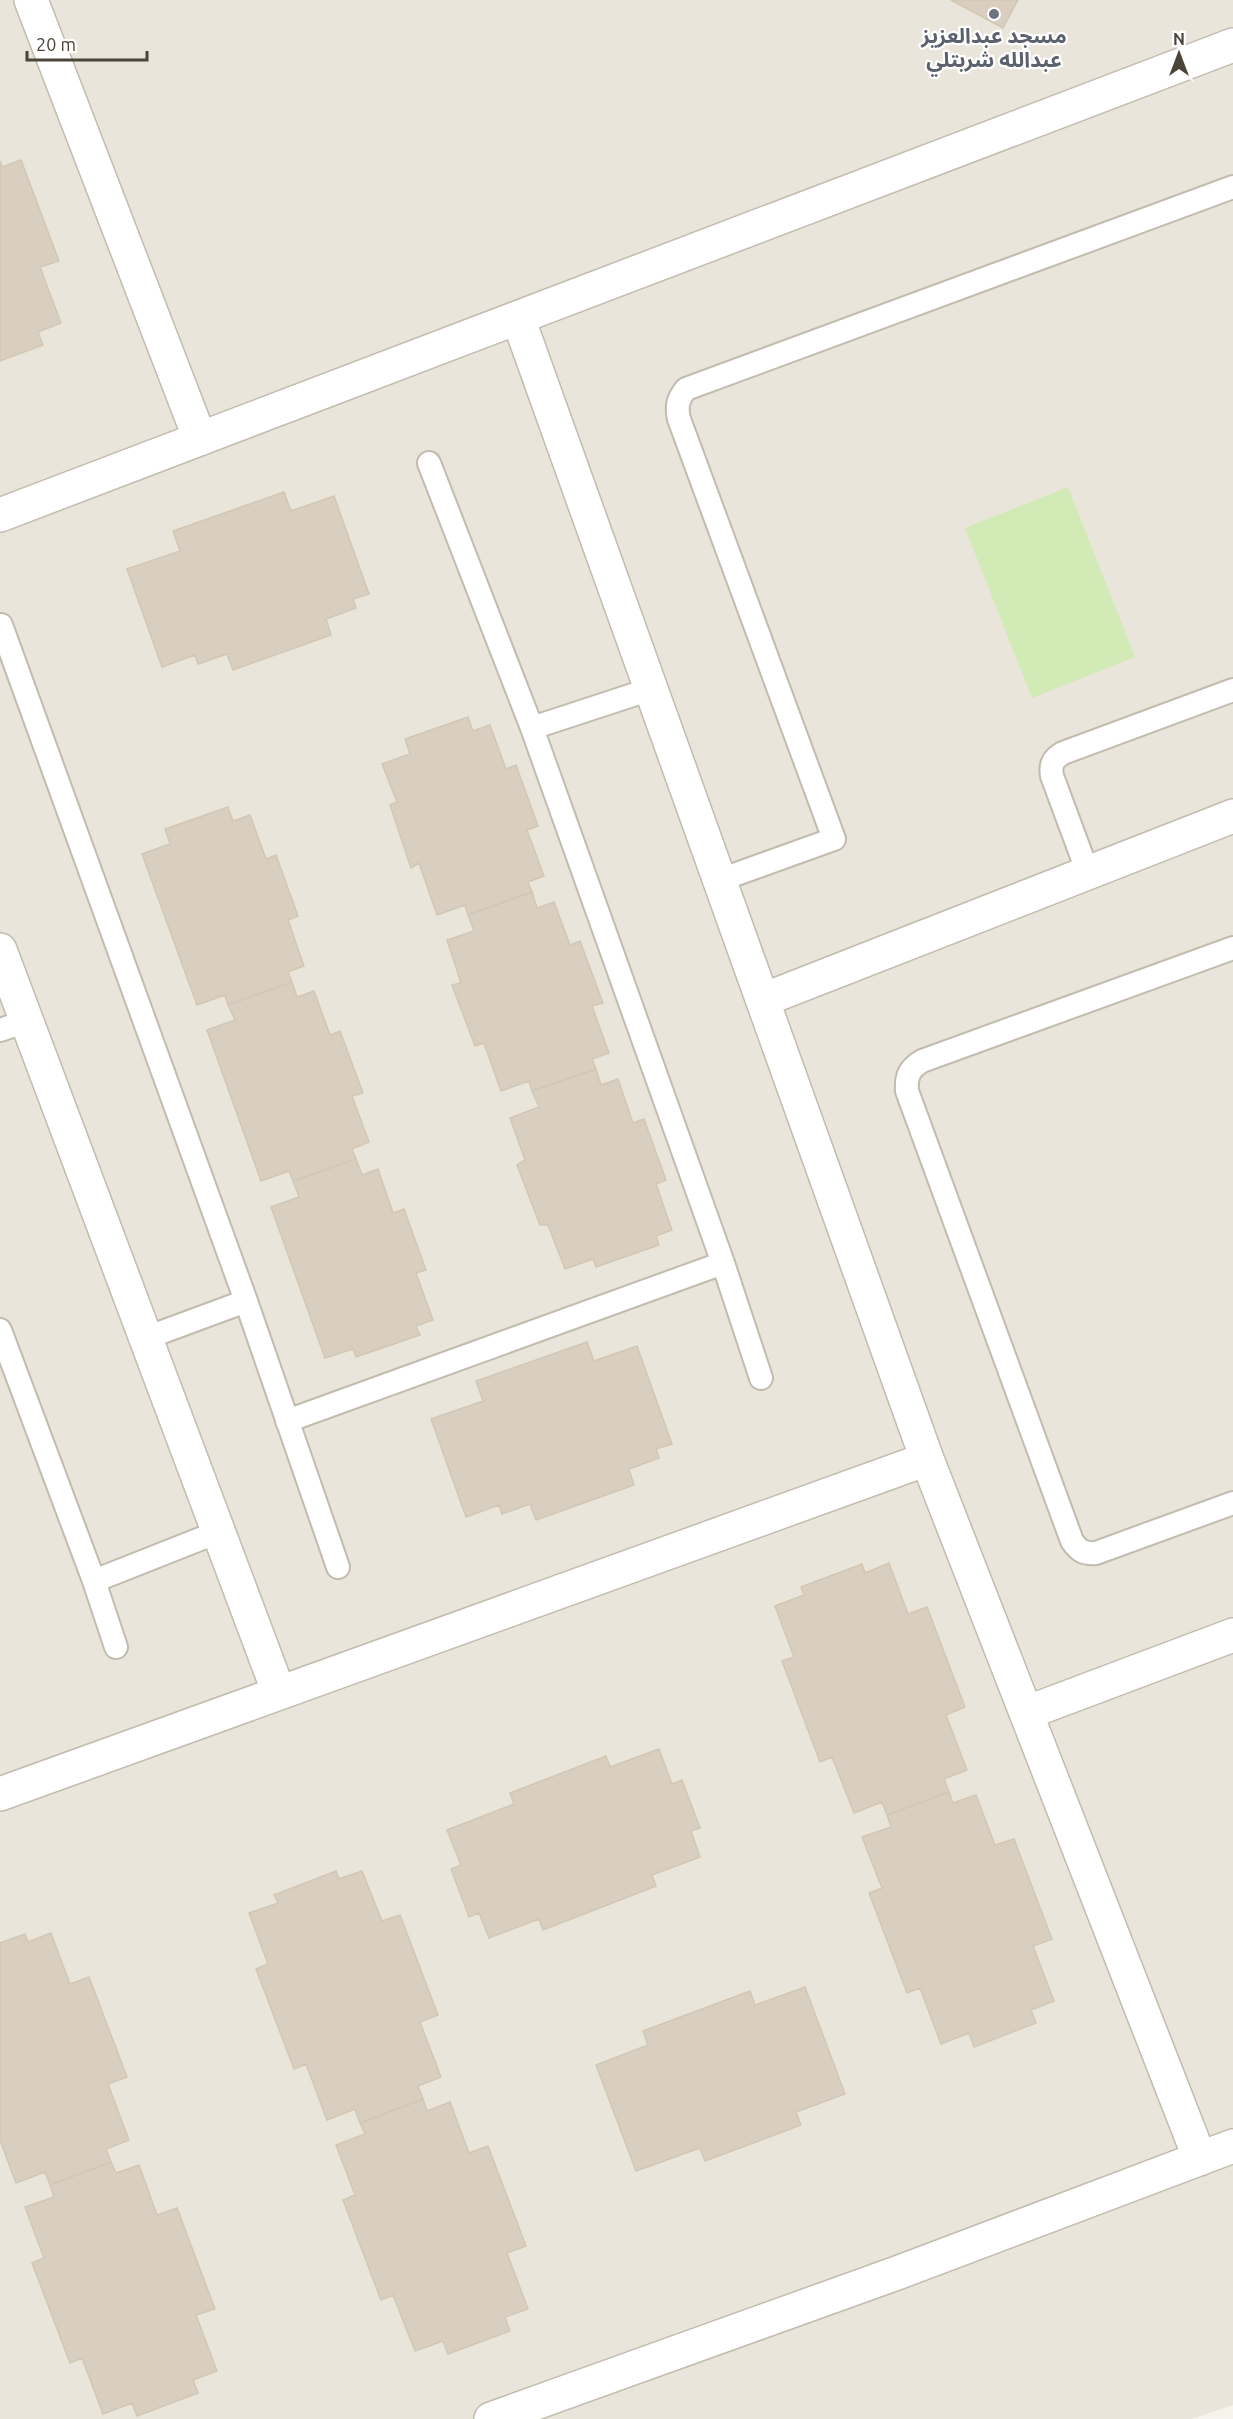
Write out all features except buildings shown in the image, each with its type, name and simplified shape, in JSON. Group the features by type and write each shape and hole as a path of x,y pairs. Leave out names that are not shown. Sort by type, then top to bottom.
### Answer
{"street":[{"path":"31,0 200,439"},
{"path":"0,515 1233,45"},
{"path":"518,318 927,1459 1200,2158"},
{"path":"763,1000 1233,816"},
{"path":"0,950 13,1025 146,1338 279,1693"},
{"path":"0,1794 927,1459"},
{"path":"1026,1713 1233,1635"},
{"path":"491,2419 897,2273 1233,2146"}],"lane":[{"path":"720,880 834,838 679,418 677,408 679,397 686,388 1233,187"},
{"path":"429,463 532,728 723,1263 761,1378"},
{"path":"1,625 246,1301 338,1567"},
{"path":"532,728 651,688"},
{"path":"1088,873 1052,776 1050,766 1055,758 1063,753 1233,690"},
{"path":"1233,948 922,1060 911,1068 906,1079 907,1091 1072,1541 1077,1549 1086,1554 1096,1552 1233,1503"},
{"path":"287,1420 723,1263"},
{"path":"146,1338 246,1301"},
{"path":"0,1330 94,1581 116,1647"},
{"path":"94,1581 218,1532"}],"shaded area":[{"path":"0,0 1233,0 1233,2405 1192,2419 0,2419"}],"green space":[{"path":"1068,487 1135,657 1032,698 965,528"}],"place":[{"name":"مسجد عبدالعزيز عبدالله شربتلي","path":"994,14"}]}
